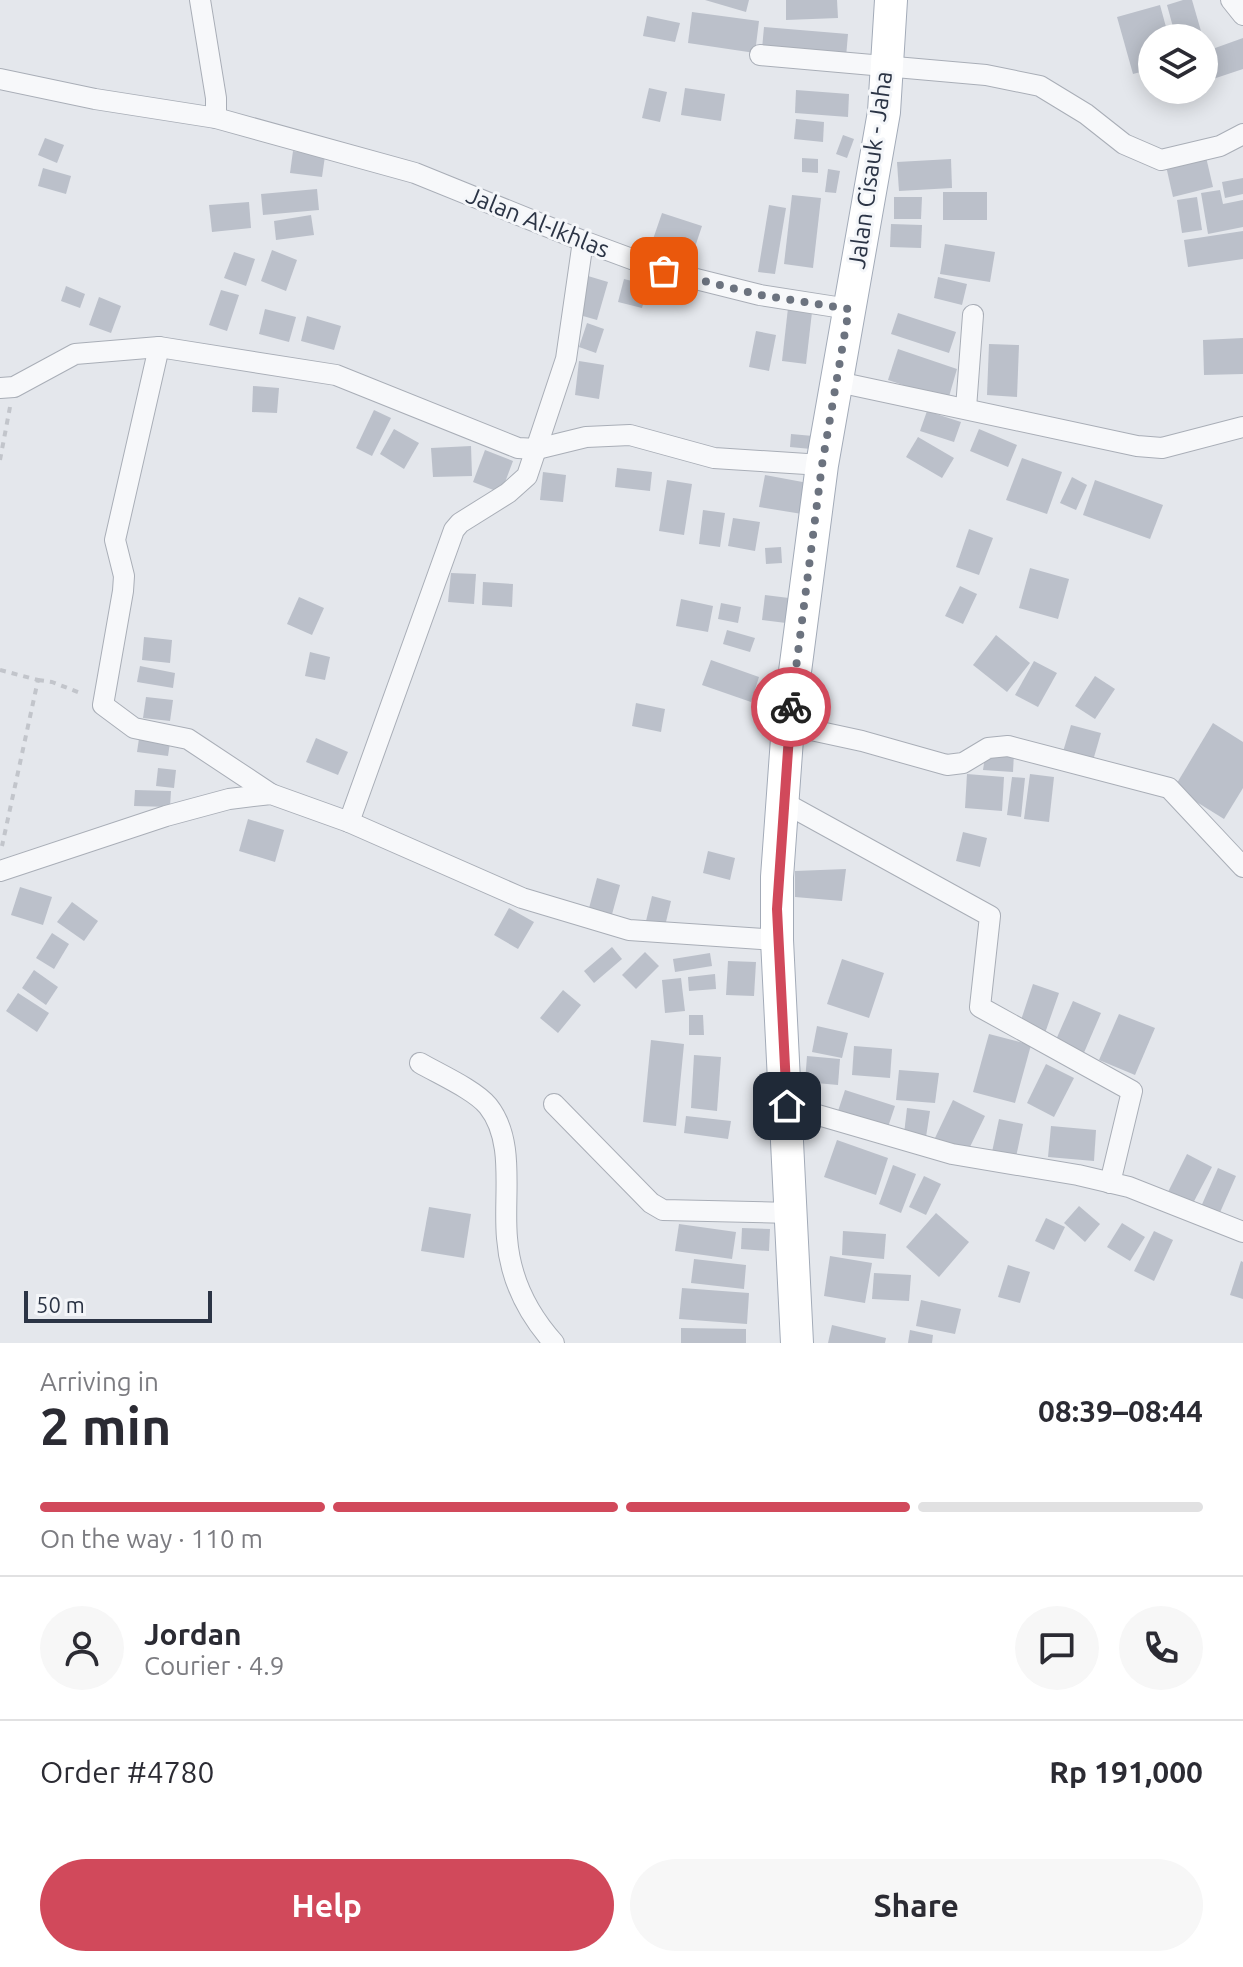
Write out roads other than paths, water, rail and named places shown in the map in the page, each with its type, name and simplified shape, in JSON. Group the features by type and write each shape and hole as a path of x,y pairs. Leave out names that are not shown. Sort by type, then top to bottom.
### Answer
{"main road":[{"name":"Jalan Cisauk - Jaha","path":"797,1343 777,940 777,877 788,725 822,465 884,112 891,0"}],"street":[{"path":"200,0 216,98 216,118"},
{"path":"1231,0 1243,15"},
{"path":"760,55 986,75 1040,86 1086,114 1124,144 1161,160 1220,146 1243,134"},
{"name":"Jalan Al-Ikhlas","path":"0,79 95,99 216,118 415,173 664,271 760,295 849,309"},
{"path":"349,822 454,530 527,476 566,359 583,241"},
{"path":"966,408 973,315"},
{"path":"159,347 115,540 124,576 123,591 103,705 134,728 188,739 271,794 349,822 522,898 629,930 777,940"},
{"path":"7,387 75,354 159,347 336,375 504,444 537,449 586,437 630,435 714,458 822,465"},
{"path":"838,382 1137,446 1176,446 1243,427"},
{"path":"788,725 862,741 947,765 963,763 988,748 1008,746 1169,788 1243,867"},
{"path":"0,871 178,813 239,796 271,794"},
{"path":"783,802 990,916 980,1007 1132,1091 1110,1183"},
{"path":"420,1063 486,1103 501,1125 507,1239 515,1281 535,1321 554,1343"},
{"path":"554,1104 651,1203 663,1210 791,1213"},
{"path":"787,1106 952,1154 1129,1187 1243,1232"}]}
